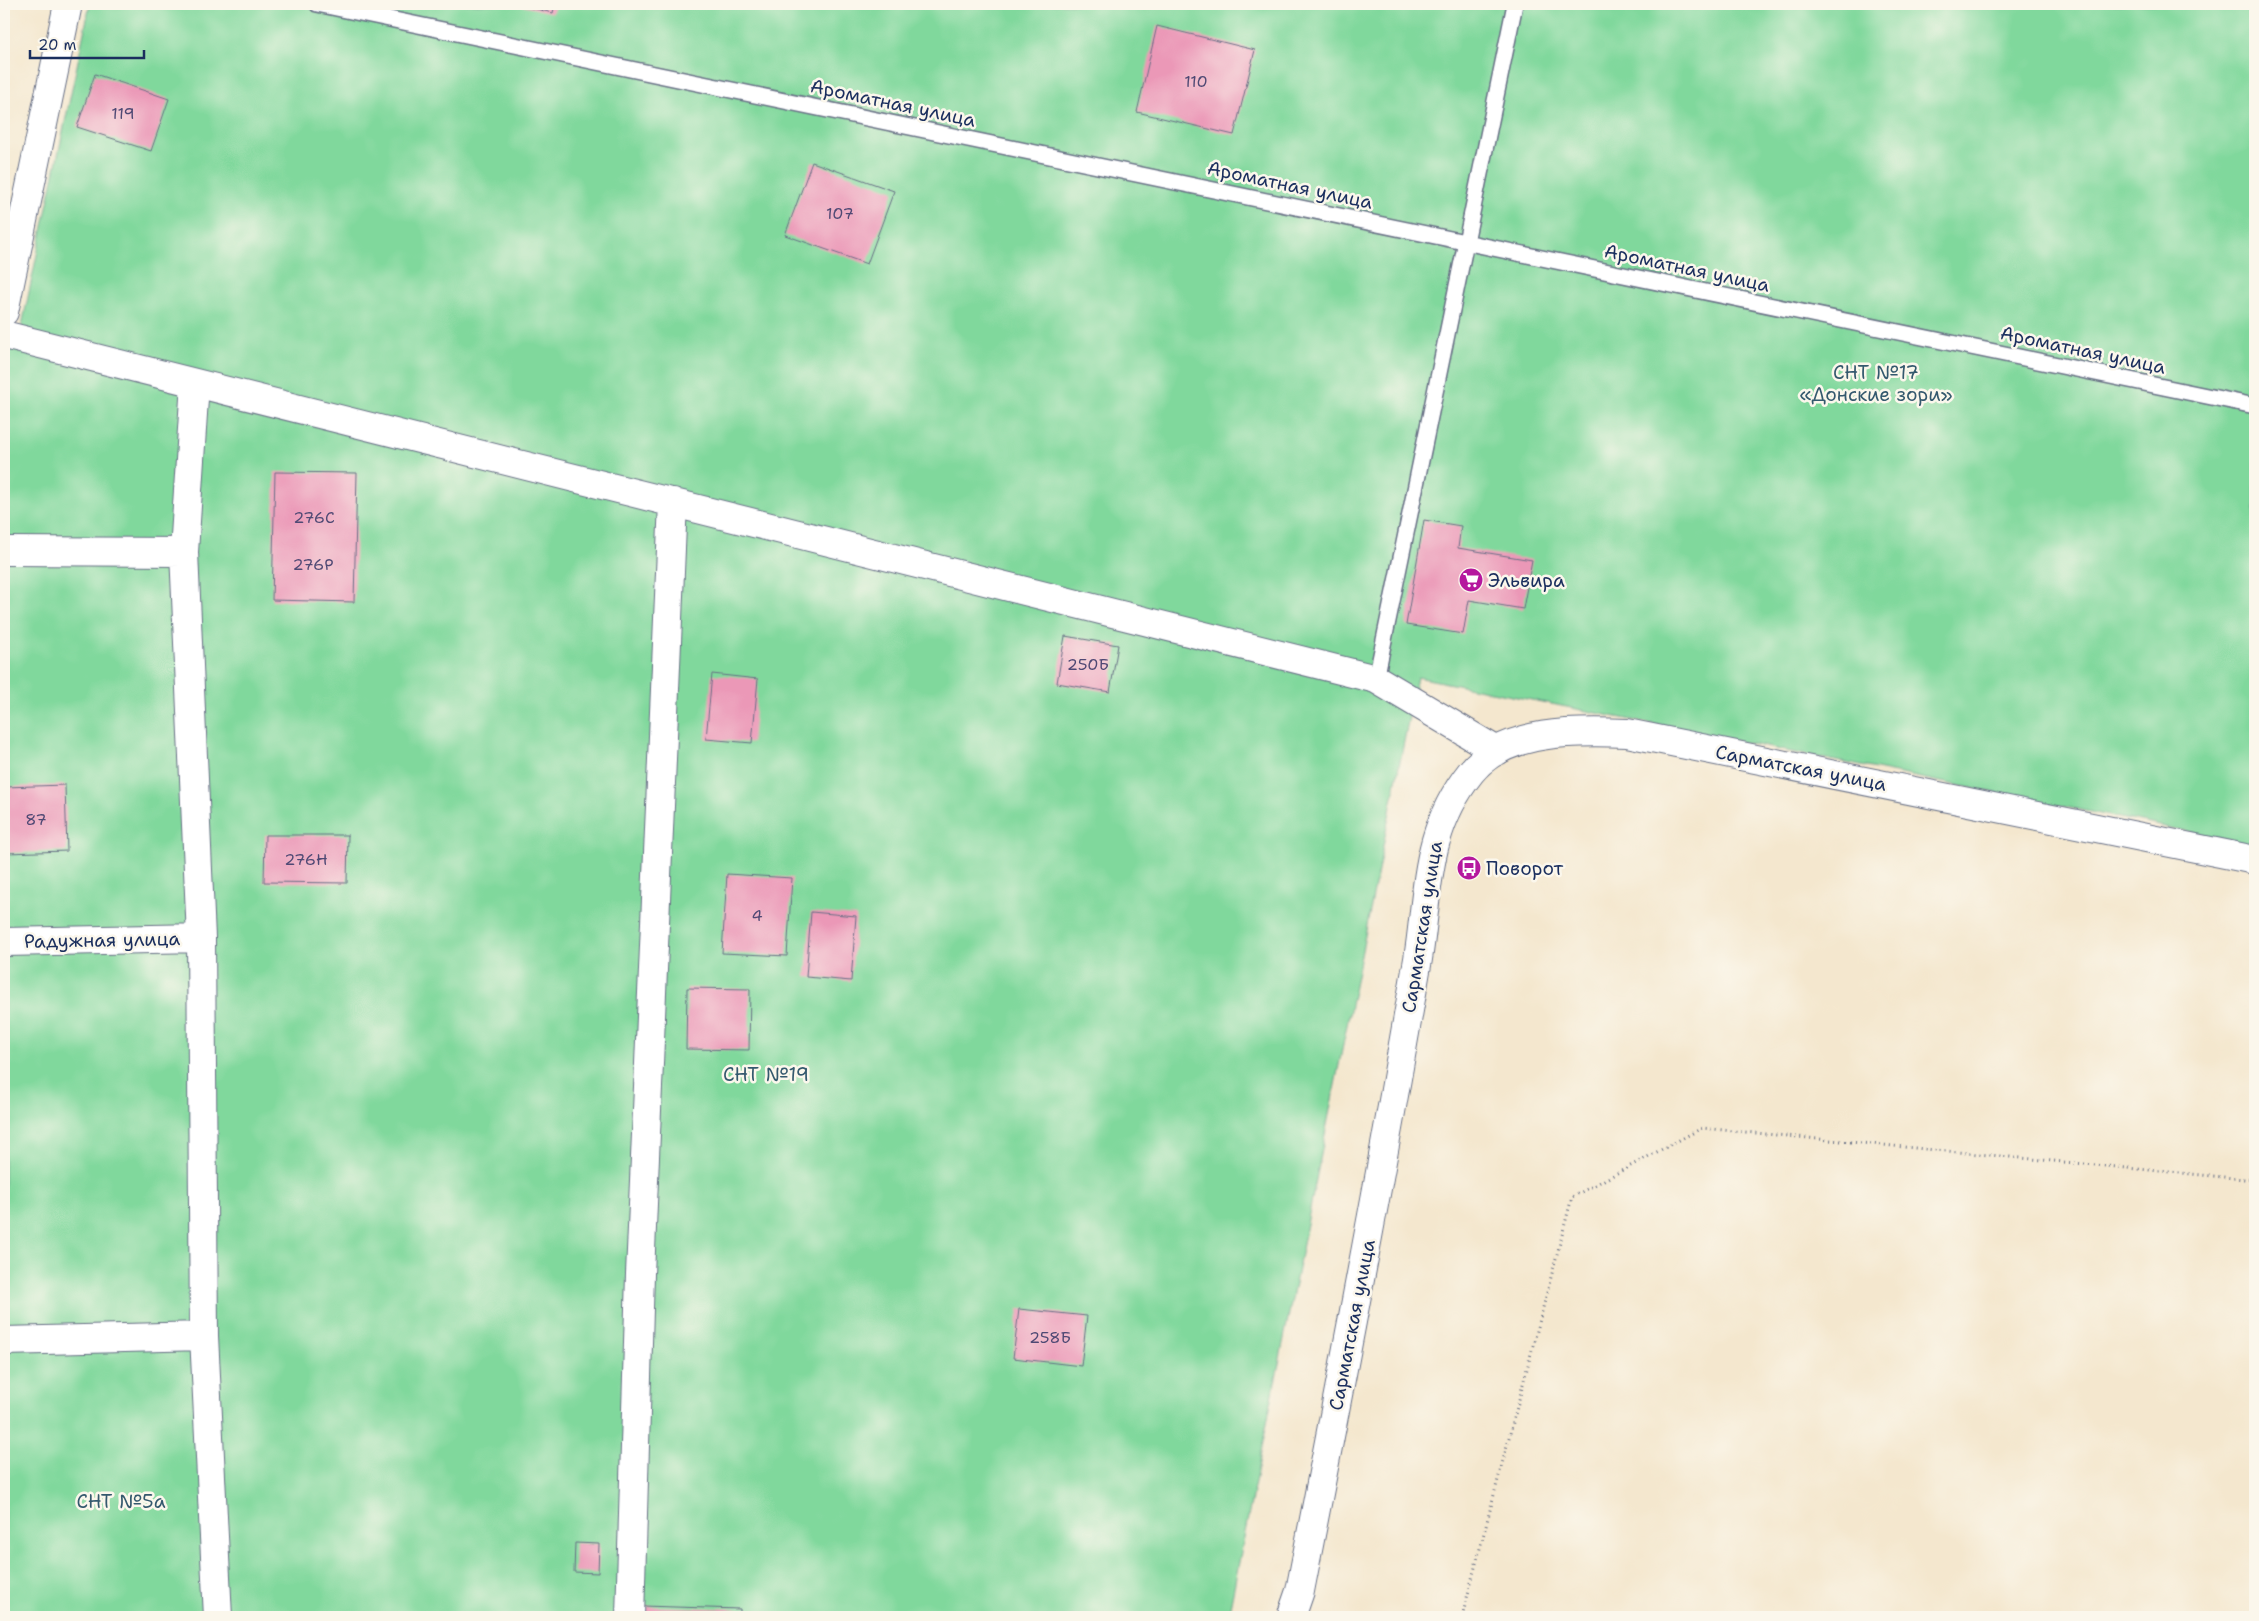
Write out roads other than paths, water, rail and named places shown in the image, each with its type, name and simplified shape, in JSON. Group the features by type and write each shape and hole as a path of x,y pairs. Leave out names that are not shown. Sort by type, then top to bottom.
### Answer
{"street":[{"path":"4,312 68,4"},
{"path":"4,334 1376,679 1497,751"},
{"path":"195,383 184,552 200,938 204,1336 218,1617"},
{"path":"630,1617 640,1264 673,502"},
{"path":"4,551 184,552"},
{"name":"Сарматская улица","path":"1291,1617 1300,1591 1354,1321 1418,957 1432,851 1447,808 1472,770 1497,751 1543,734 1581,731 1627,733 2255,860"},
{"name":"Радужная улица","path":"4,942 200,938"},
{"path":"4,1341 204,1336"}],"lane":[{"name":"Ароматная улица","path":"316,4 2255,406"},
{"path":"1376,679 1515,4"}],"place":[{"name":"Эльвира","path":"1471,580"},
{"name":"Поворот","path":"1469,868"}],"park label":[{"name":"СНТ №17 «Донские зори»","path":"1876,383"},
{"name":"СНТ №19","path":"766,1074"},
{"name":"СНТ №5а","path":"121,1501"}]}
